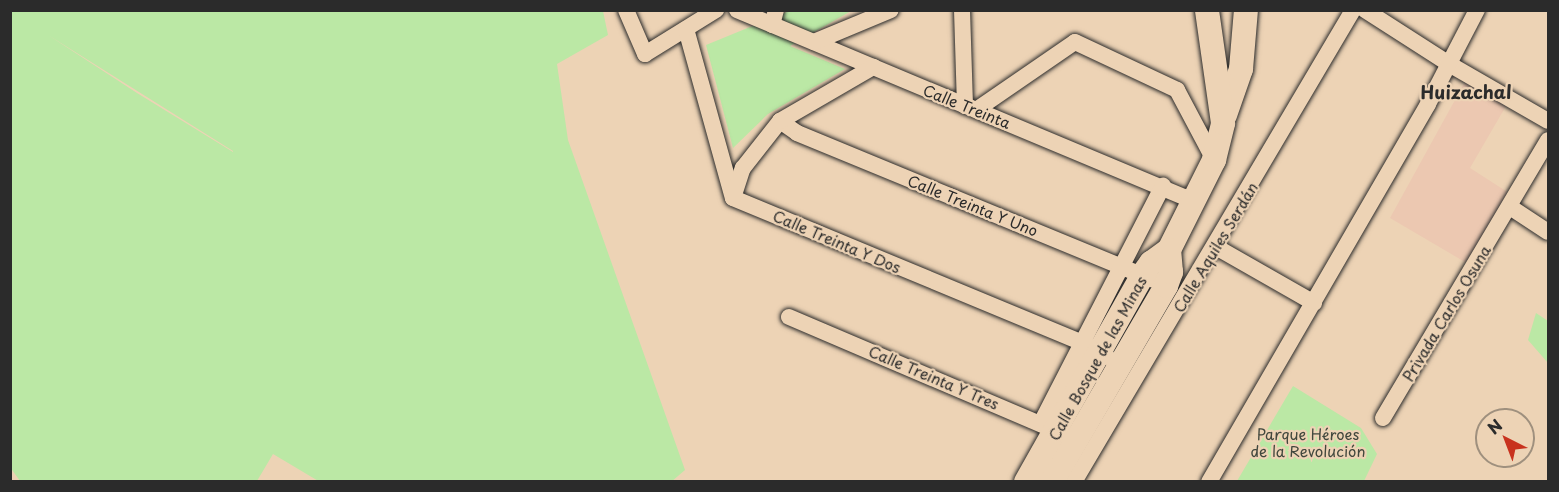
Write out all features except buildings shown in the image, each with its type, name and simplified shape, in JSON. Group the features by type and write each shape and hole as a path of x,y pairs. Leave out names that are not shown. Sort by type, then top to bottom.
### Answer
{"main road":[{"path":"1207,10 1223,123"},
{"path":"1169,250 1196,202 1214,160 1240,69 1246,10"},
{"name":"Calle Bosque de las Minas","path":"1026,482 1058,431 1092,348 1132,271 1151,263 1169,250"},
{"name":"Calle Bosque de las Minas","path":"1052,482 1058,431 1121,365 1166,286 1171,272 1169,250"}],"street":[{"path":"626,10 645,54 716,10"},
{"name":"Calle Treinta","path":"737,10 774,18 814,42 1163,186 1196,202"},
{"path":"814,42 891,10"},
{"path":"962,10 971,108 1075,42 1177,90 1214,160"},
{"name":"Calle Aquiles Serdán","path":"1074,482 1216,247 1353,10"},
{"path":"1365,10 1449,64 1548,121"},
{"path":"1209,482 1314,303 1477,10"},
{"path":"686,29 733,198"},
{"path":"733,198 743,168 780,121 873,67"},
{"name":"Calle Treinta Y Uno","path":"780,121 797,132 1166,286"},
{"name":"Privada Carlos Osuna","path":"1383,418 1548,140"},
{"path":"1132,271 1163,186"},
{"name":"Calle Treinta Y Dos","path":"733,198 1092,348 1121,365"},
{"path":"1510,207 1548,232"},
{"path":"1216,247 1314,303"},
{"name":"Calle Treinta Y Tres","path":"789,317 1058,431"}],"shaded area":[{"path":"1466,80 1506,106 1470,168 1512,195 1470,265 1390,218"}],"green space":[{"path":"11,10 603,11 608,35 557,64 568,140 685,470 671,482 320,482 273,454 257,481 20,481 10,467","holes":["48,35 233,151 137,93"]},
{"path":"789,11 851,11 790,46 845,69 768,114 733,148 706,45"},
{"path":"1536,313 1548,321 1548,363 1528,340"},
{"name":"Parque Héroes de la Revolución","path":"1293,386 1361,428 1377,454 1364,481 1237,481"}],"district":[{"name":"Huizachal","path":"1466,92"}]}
